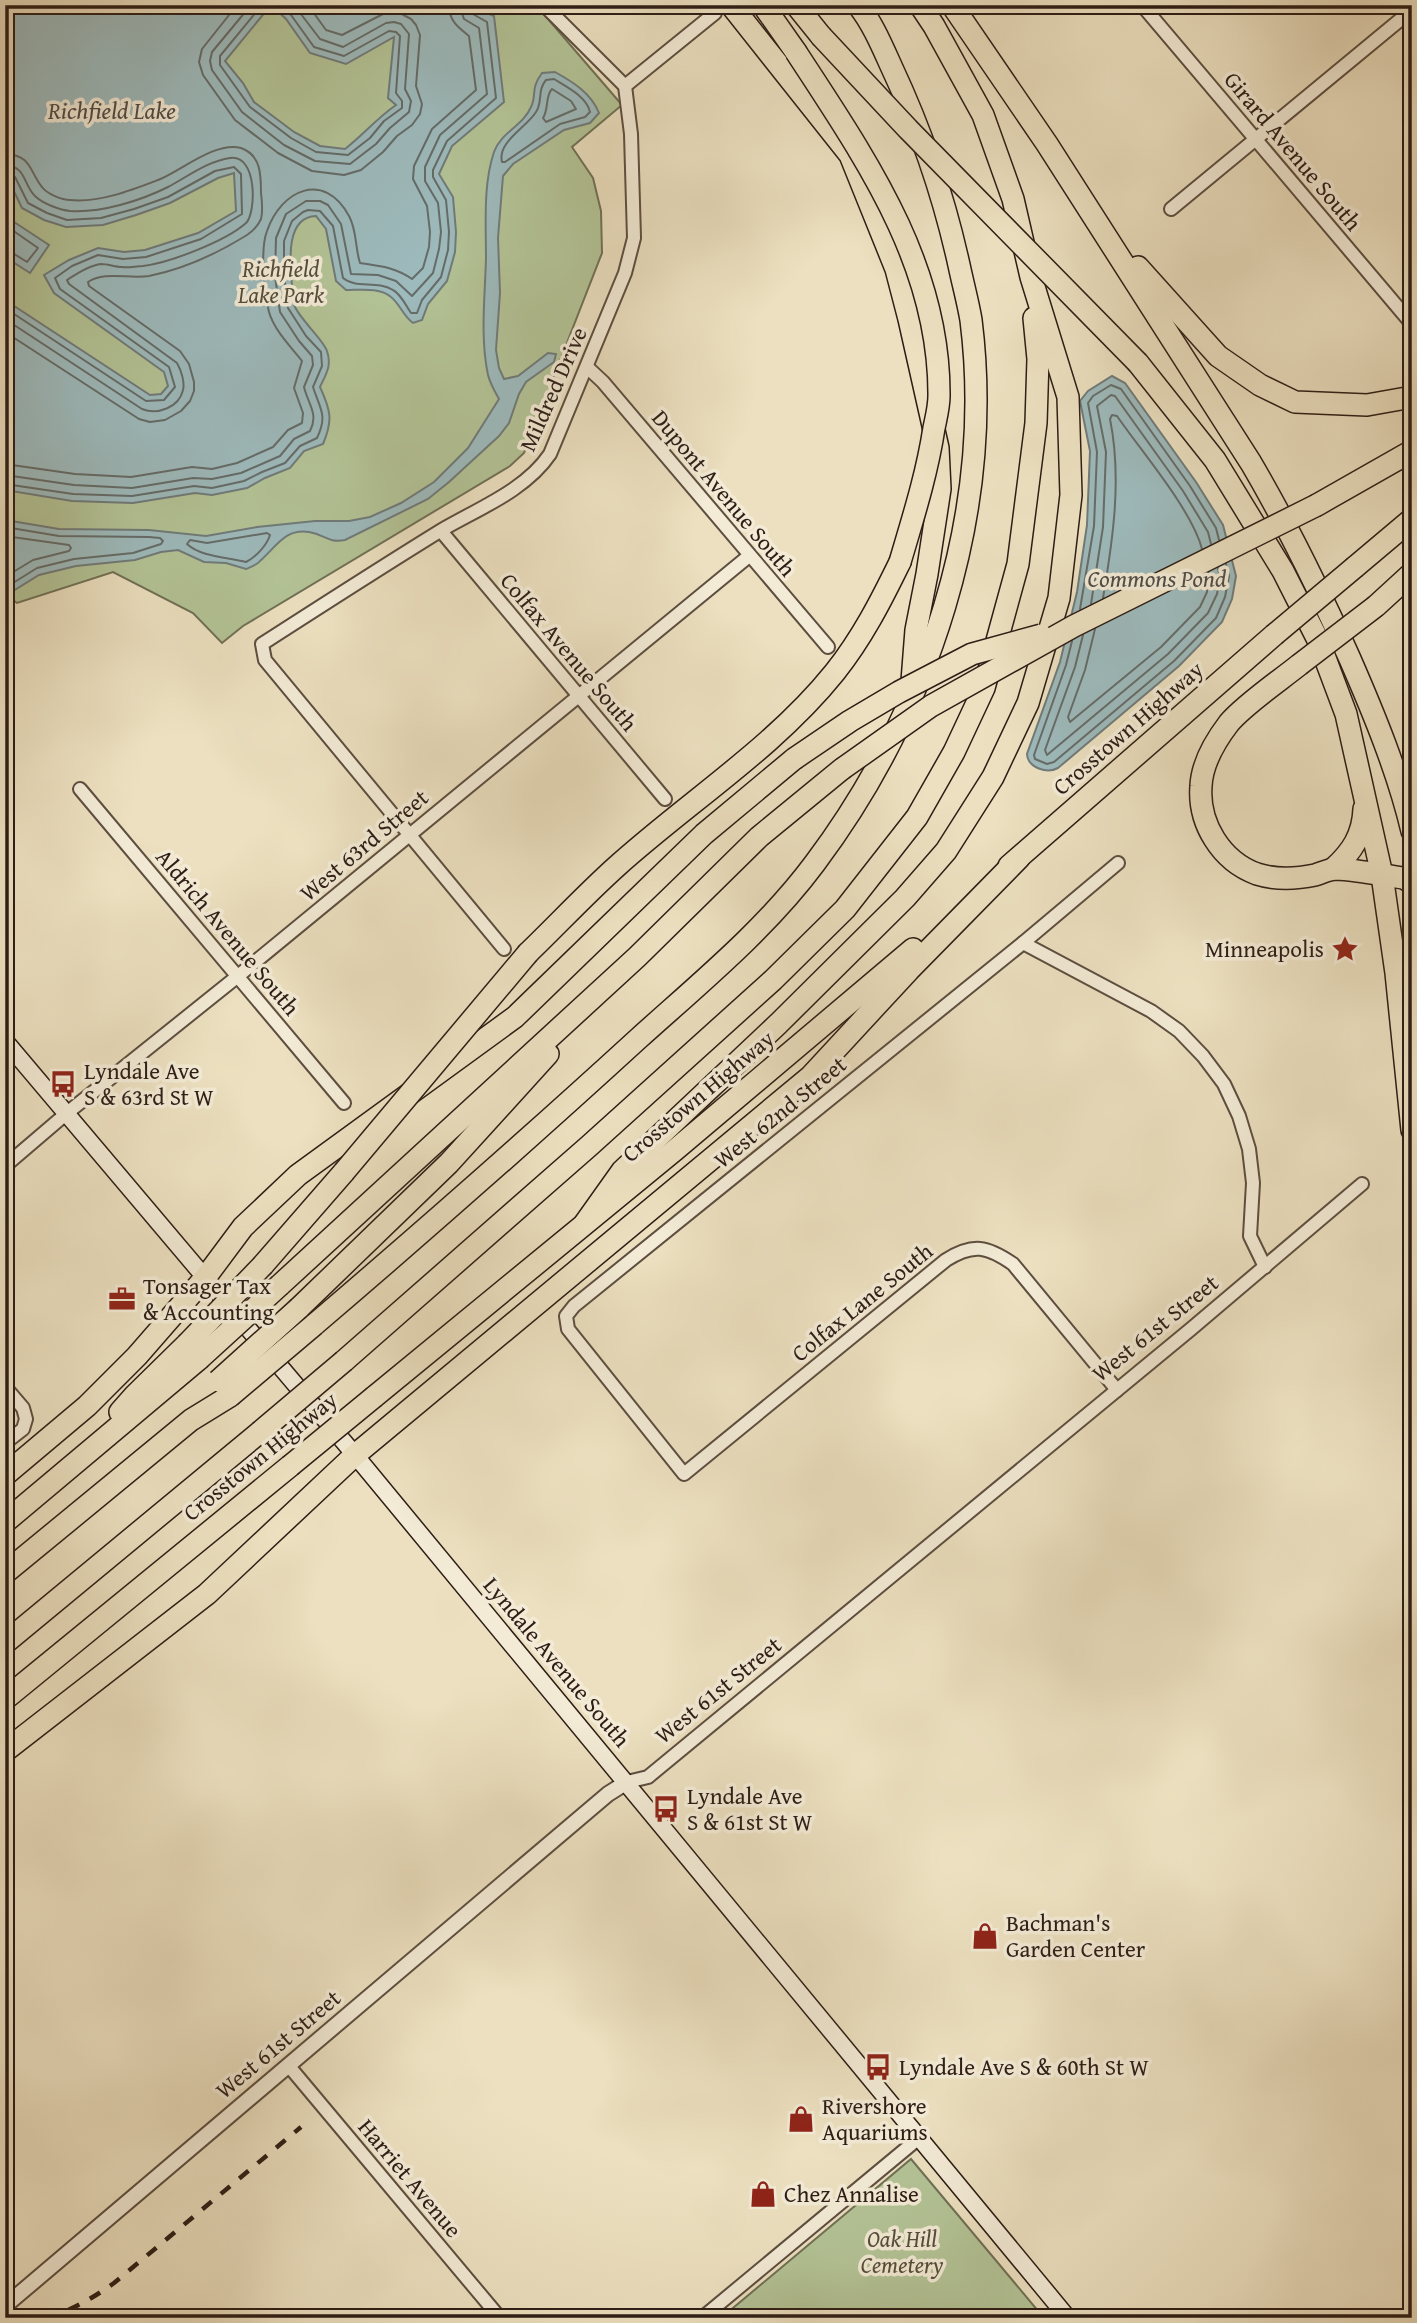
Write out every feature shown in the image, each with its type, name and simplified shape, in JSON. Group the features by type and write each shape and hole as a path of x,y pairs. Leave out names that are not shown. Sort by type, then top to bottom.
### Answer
{"highway":[{"path":"193,1351 528,953 615,867 776,734 808,703 859,640 882,601 900,562 929,466 939,397 933,325 909,245 866,160 763,5"},
{"path":"796,5 821,36 908,129 1138,363 1215,460 1283,571 1319,642 1346,714 1365,793 1382,875 1398,987 1412,1130"},
{"path":"224,1389 314,1325 556,1115 750,937 814,864 866,788 911,700 934,645 950,590 972,478 976,417 971,319 949,221 917,122 870,20 858,5"},
{"path":"585,1223 622,1171 778,1024 905,898 946,851 993,777 1028,703 1059,598 1071,495 1068,397 1031,277 1013,199 983,115 920,5"},
{"path":"952,5 1047,144 1251,463 1280,513 1314,580 1362,688 1389,754 1412,831"},
{"path":"723,9 850,155 896,269 938,448 940,489 928,574 916,630 911,700"},
{"path":"1047,144 1133,260 1218,356 1250,378 1295,402 1367,405 1412,397"},
{"path":"5,1643 344,1361 773,980 845,909 917,817 954,752 984,688 1018,564 1036,424 1038,359 1031,277"},
{"path":"5,1522 77,1463 193,1351 280,1285 637,957 759,837 842,769 931,706 1074,626 1317,505 1412,452"},
{"name":"Crosstown Highway","path":"5,1699 802,1043 1412,519"},
{"path":"1412,573 1376,606 1231,720 1220,735 1205,766 1201,784 1203,813 1208,828 1233,860 1256,873 1284,879 1333,869 1404,878 1412,883"},
{"path":"5,1475 87,1406 137,1356 205,1278 243,1227 298,1175 515,1017 704,834 794,759 899,692 972,654 1074,626"},
{"path":"1333,869 1348,855 1359,838 1364,822 1365,793"},
{"path":"5,1751 207,1594 355,1455 811,1076 909,970 1019,858"},
{"path":"5,1573 191,1420 224,1389 299,1308 449,1163 637,957"}],"main road":[{"name":"Lyndale Avenue South","path":"5,1041 355,1455 1068,2318"}],"street":[{"path":"544,5 625,86 723,9"},
{"name":"Girard Avenue South","path":"1142,5 1412,324"},
{"path":"1171,209 1412,10"},
{"name":"Mildred Drive","path":"409,834 265,660 262,644 516,487 539,470 550,454 625,273 634,238 631,134 625,86"},
{"name":"Dupont Avenue South","path":"587,367 603,382 828,648"},
{"name":"Colfax Avenue South","path":"441,531 665,799"},
{"name":"West 63rd Street","path":"5,1166 749,556"},
{"name":"Aldrich Avenue South","path":"80,789 344,1103"},
{"path":"409,834 504,949"},
{"name":"West 62nd Street","path":"684,1474 568,1329 566,1316 574,1306 1118,863"},
{"path":"1023,943 1151,1012 1179,1031 1203,1056 1224,1084 1249,1149 1253,1183 1250,1236 1265,1267"},
{"name":"West 61st Street","path":"5,2306 608,1794 627,1782 648,1777 1118,1390 1362,1184"},
{"name":"Colfax Lane South","path":"684,1474 946,1260 963,1249 982,1248 998,1253 1013,1264 1118,1390"},
{"path":"5,1387 23,1408 26,1419 23,1429 5,1443"},
{"name":"Harriet Avenue","path":"288,2065 499,2318"},
{"path":"702,2318 919,2138"}],"green space":[{"name":"Richfield Lake Park","path":"5,5 536,5 622,105 572,147 593,178 601,211 602,253 524,453 510,466 243,626 222,643 193,613 113,572 17,603 5,594"},
{"name":"Oak Hill Cemetery","path":"911,2159 1044,2318 721,2318"}],"water":[{"name":"Richfield Lake","path":"5,5 271,5 468,5 494,16 504,102 452,146 439,174 453,197 456,232 455,252 447,281 428,304 422,320 413,323 386,294 370,290 346,290 336,281 326,229 316,216 306,218 299,224 294,232 291,254 293,299 298,312 327,351 329,366 320,387 327,403 328,428 323,444 304,451 290,468 247,488 212,495 195,493 133,503 72,501 5,490 5,300 150,395 161,394 168,386 164,372 54,293 44,275 69,260 98,248 124,252 145,250 198,233 236,211 234,173 218,178 170,203 136,215 103,225 66,227 44,220 22,208 9,181 5,179","holes":["271,5 286,19 310,53 346,64 394,37 388,98 396,105 345,149 320,146 294,132 254,102 225,61"]},
{"path":"555,72 586,94 599,113 590,123 564,130 513,164 503,176 498,238 500,293 496,350 499,368 504,379 518,376 548,353 556,354 554,362 526,382 509,423 499,436 428,499 345,540 330,540 309,532 293,533 257,564 246,569 226,563 204,562 178,550 135,560 76,566 39,575 5,596 5,520 59,529 149,530 206,536 257,527 315,521 349,521 370,517 401,503 434,482 468,448 499,399 488,375 484,346 486,204 490,164 497,145 527,114 542,73"},
{"path":"5,216 49,245 30,273 5,257"},
{"name":"Commons Pond","path":"1112,376 1125,383 1196,482 1223,525 1236,576 1232,599 1222,622 1179,666 1058,768 1044,770 1034,766 1027,754 1060,662 1077,592 1087,525 1090,451 1080,401 1088,391"}],"railway":[{"path":"46,2318 82,2304 114,2283 301,2127"}],"place":[{"name":"Minneapolis","path":"1345,949"},
{"name":"Lyndale Ave S & 63rd St W","path":"63,1084"},
{"name":"Tonsager Tax & Accounting","path":"122,1299"},
{"name":"Lyndale Ave S & 61st St W","path":"666,1809"},
{"name":"Bachman's Garden Center","path":"985,1936"},
{"name":"Lyndale Ave S & 60th St W","path":"878,2067"},
{"name":"Rivershore Aquariums","path":"801,2119"},
{"name":"Chez Annalise","path":"763,2194"}]}
